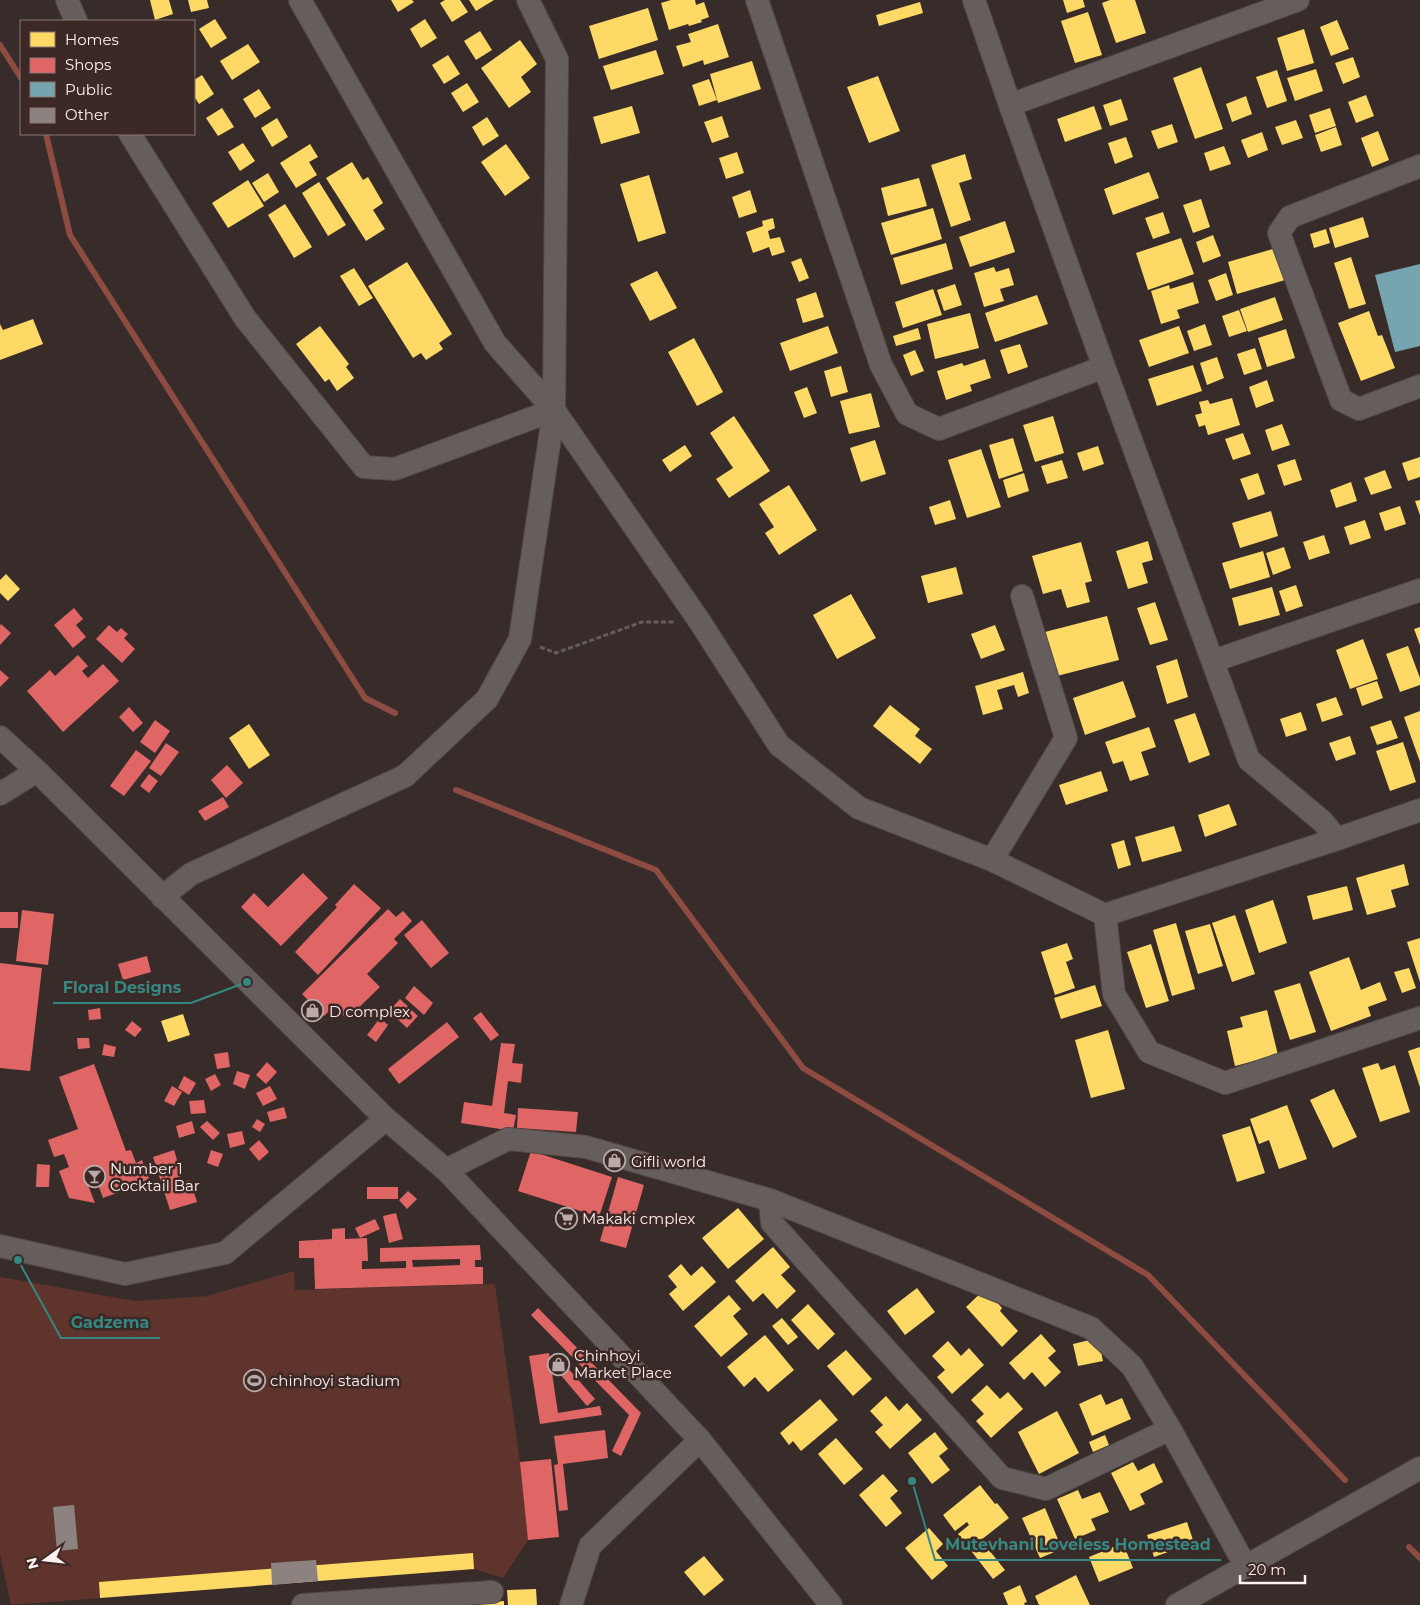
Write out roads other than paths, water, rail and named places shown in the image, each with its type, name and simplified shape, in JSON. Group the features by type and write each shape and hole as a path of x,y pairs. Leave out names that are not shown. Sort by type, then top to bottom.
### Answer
{"street":[{"path":"67,0 76,20"},
{"path":"300,0 496,343 554,410 700,622 780,745 859,808 992,860 1105,915 1420,810"},
{"path":"162,897 190,874 405,776 487,699 520,639 554,410 557,59 528,0"},
{"path":"757,0 881,364 907,414 939,429 1104,366"},
{"path":"974,0 1104,366 1248,760 1322,821 1337,839"},
{"path":"1010,105 1298,0"},
{"path":"131,135 245,318 364,467 395,469 554,410"},
{"path":"1420,166 1290,217 1279,233 1341,400 1359,409 1420,386"},
{"path":"1213,661 1420,590"},
{"path":"992,860 1066,738 1022,596"},
{"path":"0,737 386,1119 446,1170 700,1440 831,1605"},
{"path":"0,794 36,771"},
{"path":"1105,915 1114,994 1149,1052 1225,1084 1420,1018"},
{"path":"0,1246 125,1274 225,1253 386,1119"},
{"path":"446,1170 508,1140 586,1147 770,1200 1091,1328 1132,1366 1170,1429 1246,1567"},
{"path":"770,1200 772,1223 1002,1478 1046,1489 1170,1429"},
{"path":"571,1605 590,1546 700,1440"},
{"path":"1178,1605 1420,1468"},
{"path":"303,1605 492,1592"}],"waterway":[{"path":"0,45 20,76"},
{"path":"46,135 70,235 365,698 395,713"},
{"path":"456,790 656,870 803,1068 1148,1275 1345,1480"},
{"path":"1409,1547 1420,1558"}],"place":[{"name":"Floral Designs","path":"247,982"},
{"name":"D complex","path":"313,1011"},
{"name":"Gifli world","path":"615,1161"},
{"name":"Number 1 Cocktail Bar","path":"94,1177"},
{"name":"Makaki cmplex","path":"566,1218"},
{"name":"Gadzema","path":"18,1260"},
{"name":"Chinhoyi Market Place","path":"558,1364"},
{"name":"chinhoyi stadium","path":"254,1380"},
{"name":"Mutevhani Loveless Homestead","path":"912,1481"}]}
